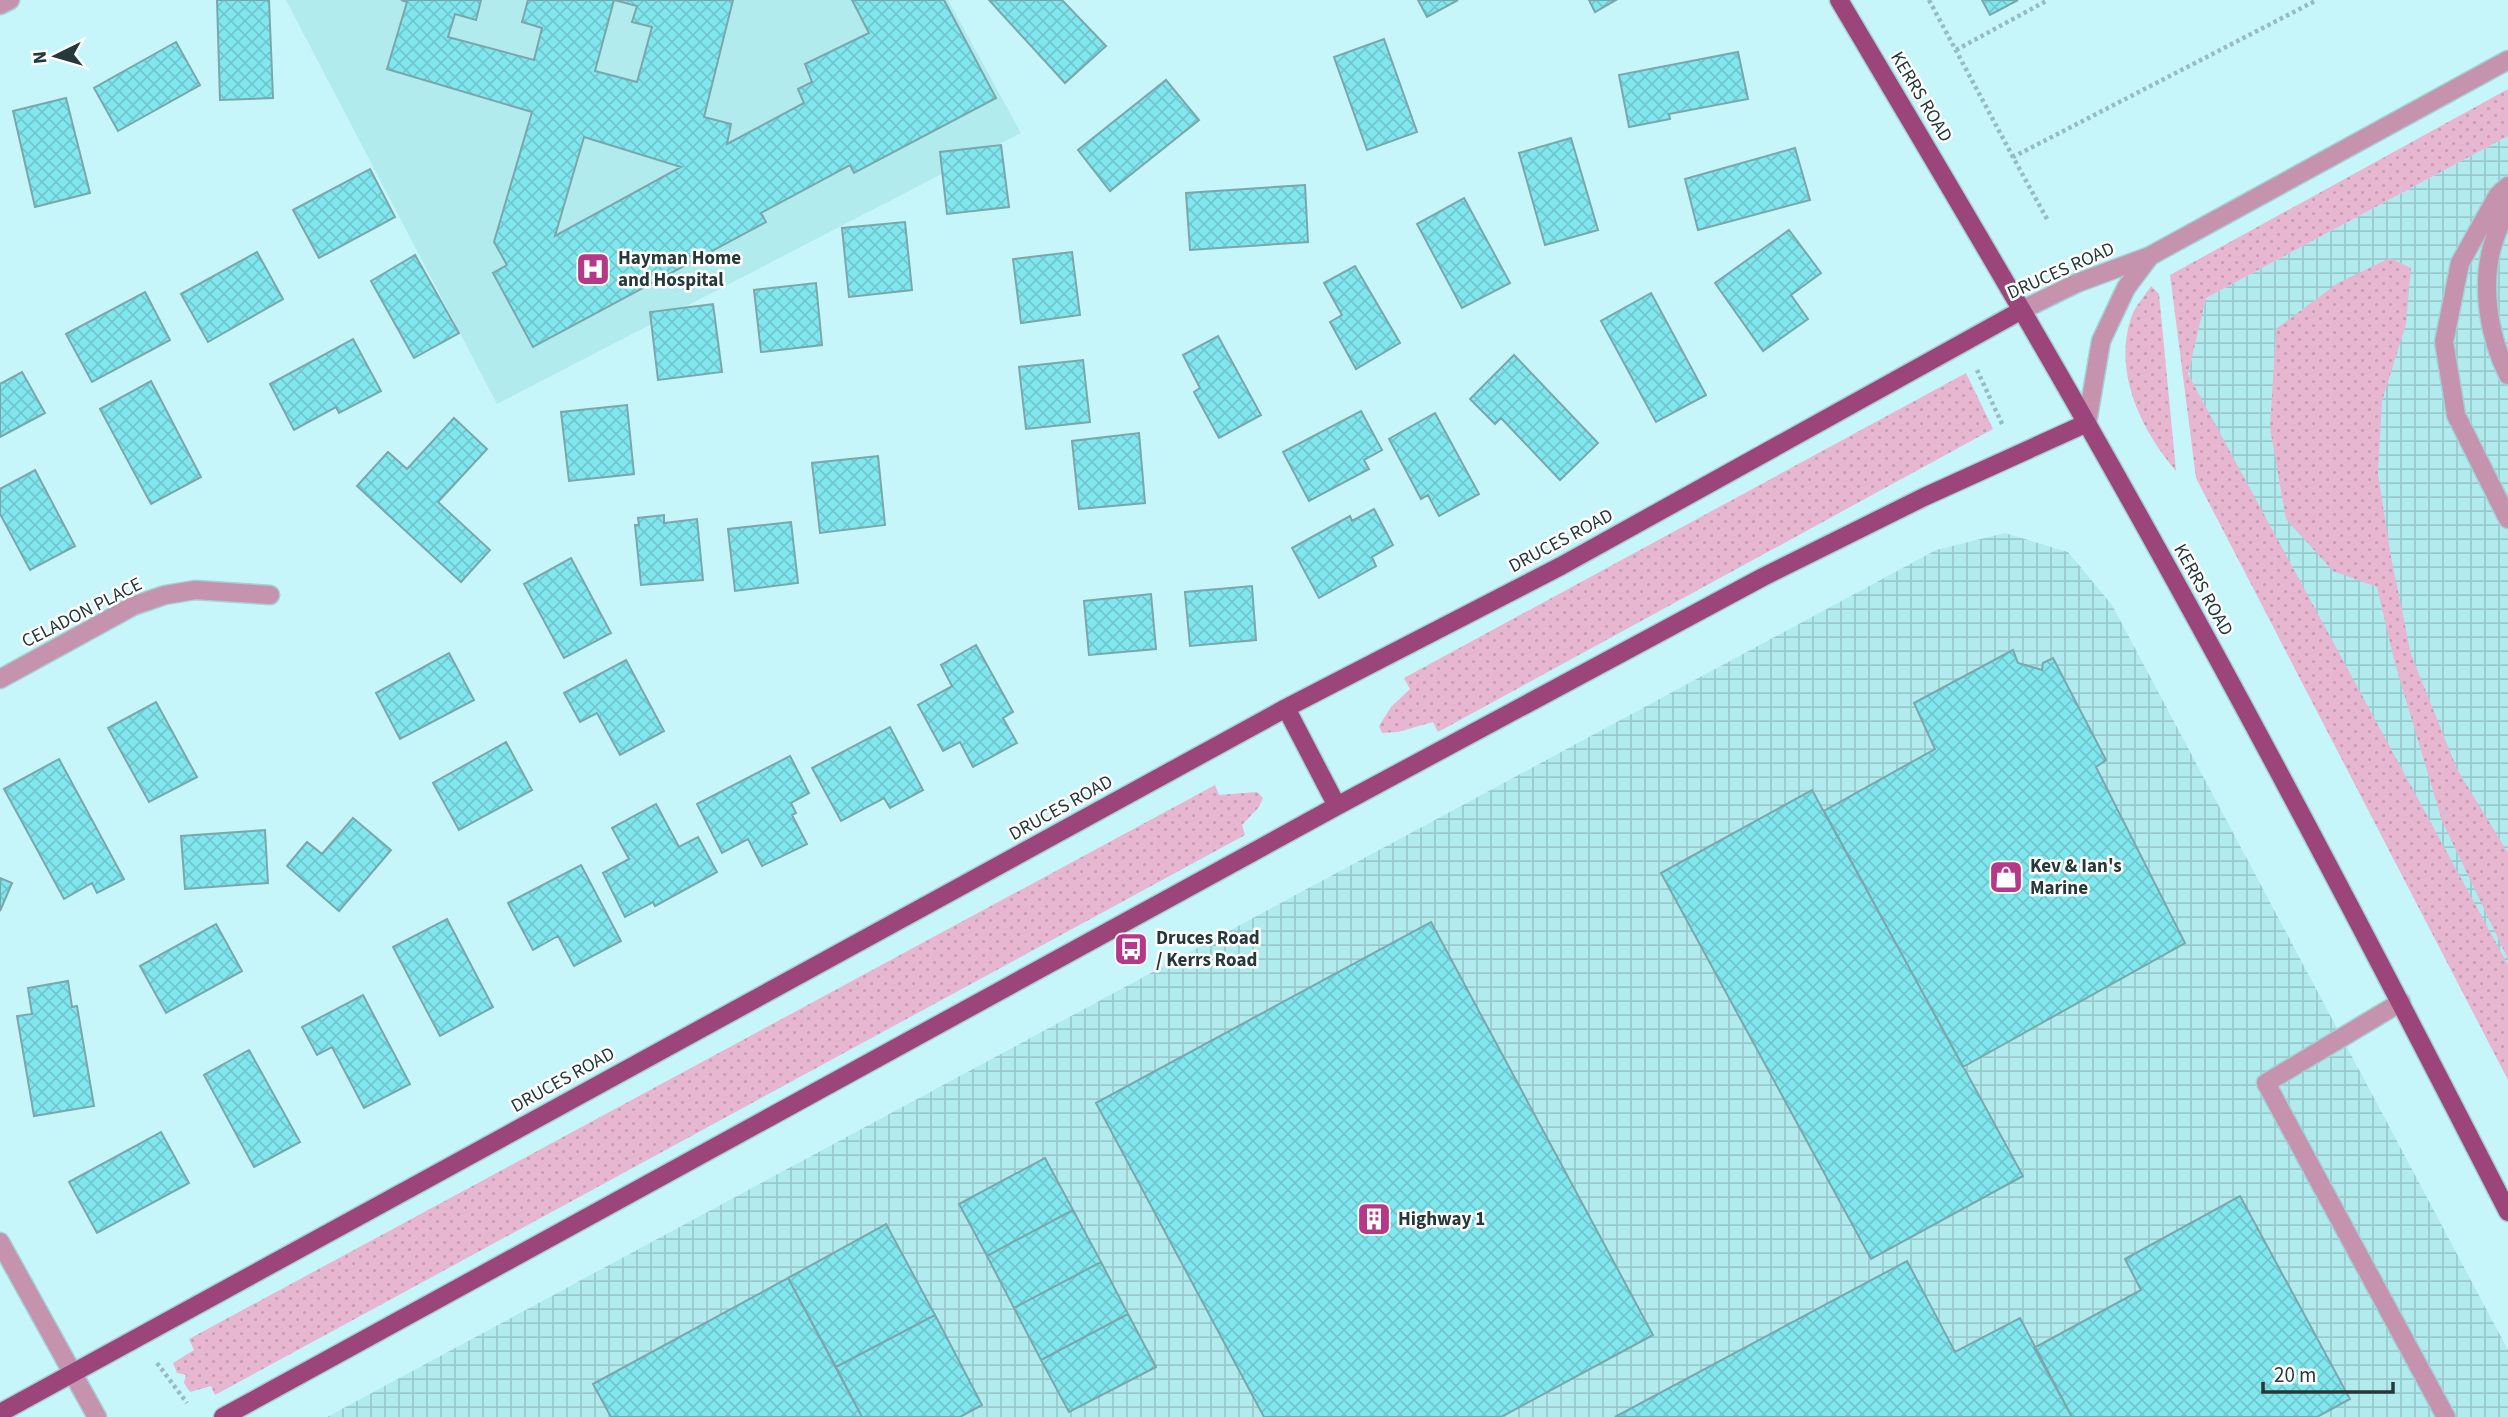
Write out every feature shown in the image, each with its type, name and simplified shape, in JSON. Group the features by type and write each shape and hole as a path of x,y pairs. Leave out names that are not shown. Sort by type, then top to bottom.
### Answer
{"main road":[{"name":"KERRS ROAD","path":"1839,0 2087,423 2240,699 2508,1212"},
{"name":"DRUCES ROAD","path":"0,1413 1286,708 1561,566 2022,310"},
{"path":"223,1417 1337,806 1763,577 1924,497 2087,423"},
{"path":"1286,708 1337,806"}],"street":[{"path":"0,5 10,0"},
{"name":"DRUCES ROAD","path":"2022,310 2077,283 2150,256 2508,60"},
{"path":"2508,186 2498,195 2460,263 2444,342 2456,415 2508,519"},
{"path":"2508,206 2492,246 2487,273 2489,319 2508,375"},
{"name":"DRUCES ROAD","path":"2087,423 2101,341 2126,288 2150,256"},
{"name":"CELADON PLACE","path":"0,680 133,606 165,595 195,590 270,595"},
{"path":"2400,1002 2266,1083 2446,1417"},
{"path":"0,1242 97,1417"}],"path":[{"path":"1929,0 2047,219"},
{"path":"1956,50 2048,0"},
{"path":"2013,157 2317,0"},
{"path":"1977,369 2003,426"},
{"path":"158,1363 187,1403"}],"shaded area":[{"name":"Hayman Home and Hospital","path":"286,0 948,0 1021,133 497,404"},
{"path":"2508,89 2508,136 2206,298 2188,374 2508,965 2508,1080 2196,478 2170,275"},
{"path":"2508,136 2508,980 2188,374 2206,298"},
{"path":"2390,258 2411,268 2406,324 2382,401 2378,474 2391,557 2411,654 2457,769 2508,853 2508,959 2442,821 2394,660 2377,587 2333,571 2286,519 2270,428 2276,329 2338,283"},
{"path":"2151,286 2159,294 2176,471 2163,455 2142,419 2128,379 2126,338 2131,318"},
{"path":"1966,373 1993,429 1438,732 1433,722 1398,732 1382,733 1379,726 1391,707 1410,689 1404,678"},
{"path":"2005,533 2068,552 2112,605 2508,1350 2508,1417 327,1417 1936,550"},
{"path":"1215,785 1219,795 1257,792 1263,798 1259,807 1242,825 1245,835 215,1395 211,1386 190,1392 184,1383 186,1375 177,1373 173,1363 194,1350 189,1339"}],"building":[{"path":"217,0 269,0 273,98 220,100"},
{"path":"401,0 481,0 476,20 455,14 448,37 534,60 542,28 522,22 528,0 614,0 733,0 704,117 731,124 727,144 804,103 798,89 812,82 805,64 869,33 852,0 944,0 996,98 854,173 850,165 761,213 766,222 533,347 493,273 507,265 494,242 532,112 387,69 407,2","holes":["614,0 637,6 632,22 652,27 637,82 595,71","584,137 681,167 555,236"]},
{"path":"989,0 1062,0 1106,46 1065,83"},
{"path":"1418,0 1458,0 1427,17"},
{"path":"1589,0 1616,0 1595,12"},
{"path":"1982,0 2018,0 1990,15"},
{"path":"1384,39 1417,132 1367,150 1334,57"},
{"path":"176,42 200,85 118,131 94,88"},
{"path":"1738,52 1748,99 1669,114 1670,119 1629,127 1619,75"},
{"path":"1166,80 1199,120 1110,191 1078,150"},
{"path":"66,98 90,193 35,207 13,111"},
{"path":"1571,138 1598,230 1545,245 1519,153"},
{"path":"1001,145 1009,207 947,214 940,152"},
{"path":"1795,148 1810,200 1698,230 1685,179"},
{"path":"370,169 395,217 319,258 293,210"},
{"path":"1305,185 1308,242 1190,250 1186,193"},
{"path":"1464,198 1510,283 1462,308 1417,224"},
{"path":"905,222 912,290 849,297 842,228"},
{"path":"1789,230 1821,273 1791,295 1808,319 1763,351 1715,283"},
{"path":"257,252 283,299 208,342 181,294"},
{"path":"1072,252 1080,315 1021,323 1013,259"},
{"path":"415,255 459,333 414,358 371,281"},
{"path":"1355,266 1400,343 1356,369 1330,322 1342,315 1324,283"},
{"path":"816,283 822,345 761,352 754,290"},
{"path":"145,292 170,340 92,382 66,334"},
{"path":"1651,293 1706,395 1656,422 1601,321"},
{"path":"713,304 722,372 658,380 650,312"},
{"path":"1218,336 1261,415 1219,438 1194,392 1200,388 1183,355"},
{"path":"353,339 381,391 339,413 336,407 294,430 270,384"},
{"path":"1514,355 1598,443 1560,480 1501,418 1495,424 1470,399"},
{"path":"1083,360 1090,422 1026,429 1019,367"},
{"path":"22,372 45,413 0,437 0,384"},
{"path":"151,381 201,477 151,504 100,409"},
{"path":"627,405 634,474 569,481 561,412"},
{"path":"1361,411 1382,450 1364,460 1369,469 1309,501 1283,452"},
{"path":"1435,413 1479,494 1439,516 1428,495 1421,499 1389,439"},
{"path":"454,418 487,449 438,502 490,550 461,582 357,486 388,452 407,469"},
{"path":"1139,433 1145,503 1079,509 1072,441"},
{"path":"878,456 885,525 820,533 812,463"},
{"path":"35,470 75,546 30,570 0,514 0,489"},
{"path":"1374,509 1393,545 1372,557 1376,566 1319,598 1292,548 1350,516 1352,521"},
{"path":"664,515 664,523 697,519 703,580 641,585 635,525 639,525 638,518"},
{"path":"791,522 798,583 735,591 728,529"},
{"path":"571,558 611,633 564,658 524,584"},
{"path":"1252,586 1256,640 1190,646 1185,592"},
{"path":"1151,594 1156,649 1089,655 1084,601"},
{"path":"976,645 1013,712 1003,718 1017,743 973,767 960,742 943,751 918,705 952,686 941,665"},
{"name":"Kev & Ian's Marine","path":"2013,650 2018,663 2042,670 2043,663 2053,658 2106,760 2096,767 2185,943 1963,1067 1824,811 1935,749 1914,703"},
{"path":"449,653 474,700 400,739 376,693"},
{"path":"626,660 664,731 620,755 597,713 580,722 564,693"},
{"path":"156,702 197,777 149,802 108,728"},
{"path":"890,727 923,790 890,808 884,798 841,821 812,768"},
{"path":"506,742 532,790 459,830 433,783"},
{"path":"790,756 809,793 791,803 796,813 792,815 807,844 762,866 748,839 722,853 697,804"},
{"path":"59,759 124,879 97,893 92,883 64,899 4,789"},
{"path":"1812,790 2023,1176 1871,1259 1661,873"},
{"path":"656,804 679,847 698,837 717,872 655,906 653,902 625,917 603,873 629,859 612,828"},
{"path":"353,818 391,850 339,911 287,866 307,842 322,854"},
{"path":"265,830 268,883 185,889 181,836"},
{"path":"581,865 621,941 574,966 558,936 533,950 508,903"},
{"path":"0,878 12,883 0,911"},
{"path":"447,919 493,1007 440,1036 393,947"},
{"name":"Highway 1","path":"1431,922 1653,1335 1501,1417 1264,1417 1096,1103"},
{"path":"216,924 242,971 166,1013 140,966"},
{"path":"68,981 72,1007 77,1006 94,1106 34,1116 17,1016 32,1014 28,988"},
{"path":"363,995 410,1084 364,1108 332,1047 317,1055 302,1027"},
{"path":"249,1050 300,1142 254,1167 204,1075"},
{"path":"161,1132 189,1183 97,1233 69,1182"},
{"path":"1045,1158 1073,1210 987,1256 959,1204"},
{"path":"2240,1196 2350,1399 2317,1417 2072,1417 2034,1348 2141,1290 2125,1259"},
{"path":"1073,1210 1101,1262 1014,1308 987,1256"},
{"path":"886,1224 935,1315 836,1367 788,1278"},
{"path":"1907,1261 1955,1352 2020,1318 2072,1417 1615,1417"},
{"path":"1101,1262 1128,1314 1041,1360 1014,1308"},
{"path":"788,1278 862,1417 611,1417 593,1384"},
{"path":"1128,1314 1156,1367 1069,1412 1041,1360"},
{"path":"935,1315 982,1405 960,1417 862,1417 836,1367"}],"place":[{"name":"Hayman Home and Hospital","path":"593,269"},
{"name":"Kev & Ian's Marine","path":"2006,877"},
{"name":"Druces Road / Kerrs Road","path":"1131,949"},
{"name":"Highway 1","path":"1374,1219"}]}
